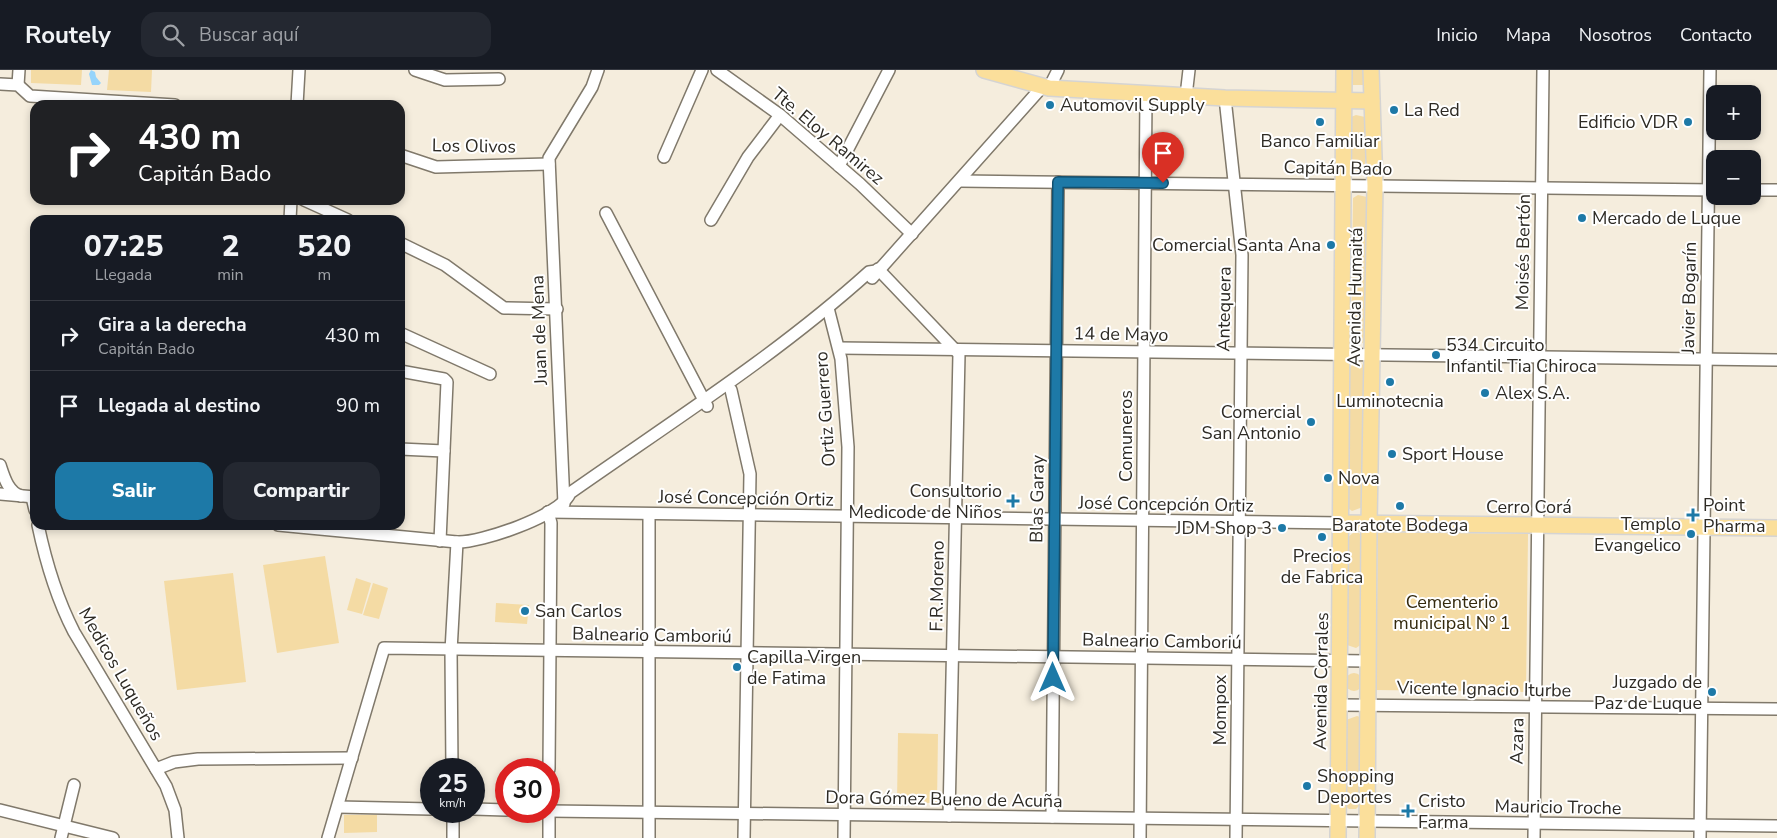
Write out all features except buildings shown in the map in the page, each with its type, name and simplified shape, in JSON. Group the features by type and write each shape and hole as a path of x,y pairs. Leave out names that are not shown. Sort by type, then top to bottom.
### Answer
{"main road":[{"path":"984,70 1045,88 1225,98 1372,101"},
{"name":"Avenida Humaitá","path":"1341,523 1344,70"},
{"name":"Avenida Humaitá","path":"1369,524 1375,186 1371,70"},
{"name":"Cerro Corá","path":"1341,523 1777,528"},
{"name":"Avenida Corrales","path":"1338,838 1341,523"},
{"path":"1367,838 1369,524"}],"street":[{"path":"18,85 19,70"},
{"path":"297,100 299,70"},
{"path":"415,70 445,80 499,79"},
{"path":"549,161 592,87 598,70"},
{"path":"664,157 702,70"},
{"name":"Tte. Eloy Ramirez","path":"717,70 780,115 839,166 912,234"},
{"path":"839,166 889,70"},
{"path":"706,403 731,390 830,311 869,272 877,270 1045,88 1058,70"},
{"path":"1186,96 1189,70"},
{"name":"Moisés Bertón","path":"1536,525 1543,70"},
{"name":"Javier Bogarín","path":"1710,70 1711,150"},
{"path":"0,84 18,85 30,96 94,100"},
{"name":"Comuneros","path":"1140,838 1146,94"},
{"name":"Antequera","path":"1225,98 1242,255 1238,522"},
{"path":"711,220 748,157 780,115"},
{"name":"Los Olivos","path":"405,157 436,166 549,161"},
{"name":"Juan de Mena","path":"549,161 566,500"},
{"name":"Capitán Bado","path":"960,181 1706,190"},
{"name":"Blas Garay","path":"1052,817 1058,182"},
{"path":"1761,190 1777,190"},
{"path":"315,205 337,215"},
{"name":"Javier Bogarín","path":"1700,838 1706,359 1711,205"},
{"path":"606,213 706,403"},
{"path":"405,246 445,265 504,308 556,309"},
{"path":"877,270 956,350"},
{"path":"549,758 551,523 548,512 566,500 570,493 706,403 830,311"},
{"name":"Ortiz Guerrero","path":"830,311 839,348 848,447 844,838"},
{"path":"405,335 490,374"},
{"name":"14 de Mayo","path":"839,348 1777,360"},
{"name":"F.R.Moreno","path":"949,816 959,354 956,350"},
{"path":"405,372 444,379 447,384 440,540"},
{"path":"731,390 748,460 749,516 744,838"},
{"path":"405,448 444,451"},
{"path":"0,465 14,494 29,497"},
{"path":"0,494 29,497"},
{"path":"566,500 568,509 578,513"},
{"name":"José Concepción Ortiz","path":"332,530 470,542 487,539 548,512 1341,523"},
{"path":"649,514 649,838"},
{"name":"Mompox","path":"1236,838 1238,522"},
{"name":"Azara","path":"1534,838 1536,525"},
{"name":"Medicos Luqueños","path":"39,530 46,562 62,608 74,632 156,769 175,810 178,838"},
{"path":"452,758 451,650 457,542"},
{"name":"Balneario Camboriú","path":"352,758 384,648 549,652 1368,661"},
{"name":"Vicente Ignacio Iturbe","path":"1340,705 1777,709"},
{"path":"156,769 174,762 198,759 352,758 328,838"},
{"path":"60,838 74,785"},
{"path":"338,807 420,809"},
{"path":"0,810 113,838"},
{"name":"Dora Gómez Bueno de Acuña","path":"560,811 1338,822"},
{"name":"Mauricio Troche","path":"1338,822 1777,826"},
{"path":"452,823 453,838"},
{"path":"549,823 549,838"}],"green space":[{"path":"31,70 82,70 81,85 31,83"},
{"path":"109,70 152,70 151,92 107,90"},
{"path":"1351,70 1364,70 1363,85 1353,85"},
{"path":"1356,115 1365,117 1365,171 1355,174 1351,171 1351,117"},
{"path":"1358,195 1367,197 1365,342 1355,345 1351,342 1353,198"},
{"path":"1361,363 1365,367 1363,507 1352,511 1348,508 1350,368 1352,365"},
{"name":"Cementerio municipal Nº 1","path":"1378,532 1528,534 1526,692 1376,690"},
{"path":"1353,533 1359,533 1362,536 1362,644 1356,648 1347,645 1348,537"},
{"path":"325,556 339,643 277,653 263,565"},
{"path":"233,573 246,682 177,690 164,581"},
{"path":"356,578 371,583 362,614 347,610"},
{"path":"373,583 388,588 379,619 363,615"},
{"path":"496,603 529,605 527,624 495,622"},
{"path":"1354,673 1360,676 1363,682 1360,688 1354,691 1348,688 1345,682 1348,676"},
{"path":"1357,716 1360,717 1360,805 1356,809 1349,809 1345,806 1346,720"},
{"path":"898,733 938,734 937,803 897,803"},
{"path":"344,815 377,815 377,832 344,833"}],"water":[{"path":"91,70 95,72 96,77 101,83 99,85 92,85 89,74"}],"place":[{"name":"Automovil Supply","path":"1050,105"},
{"name":"La Red","path":"1394,110"},
{"name":"Banco Familiar","path":"1320,122"},
{"name":"Edificio VDR","path":"1688,122"},
{"name":"Mercado de Luque","path":"1582,218"},
{"name":"Comercial Santa Ana","path":"1331,245"},
{"name":"534 Circuito Infantil Tia Chiroca","path":"1436,355"},
{"name":"Luminotecnia","path":"1390,382"},
{"name":"Alex S.A.","path":"1485,393"},
{"name":"Comercial San Antonio","path":"1311,422"},
{"name":"Sport House","path":"1392,454"},
{"name":"Nova","path":"1328,478"},
{"name":"Consultorio Medicode de Niños","path":"1013,501"},
{"name":"Baratote Bodega","path":"1400,506"},
{"name":"Point Pharma","path":"1693,515"},
{"name":"JDM Shop 3","path":"1282,528"},
{"name":"Templo Evangelico","path":"1691,534"},
{"name":"Precios de Fabrica","path":"1322,537"},
{"name":"San Carlos","path":"525,611"},
{"name":"Capilla Virgen de Fatima","path":"737,667"},
{"name":"Juzgado de Paz de Luque","path":"1712,692"},
{"name":"Shopping Deportes","path":"1307,786"},
{"name":"Cristo Farma","path":"1408,811"}],"route":[{"path":"1053,678 1058,182 1163,183"}]}
